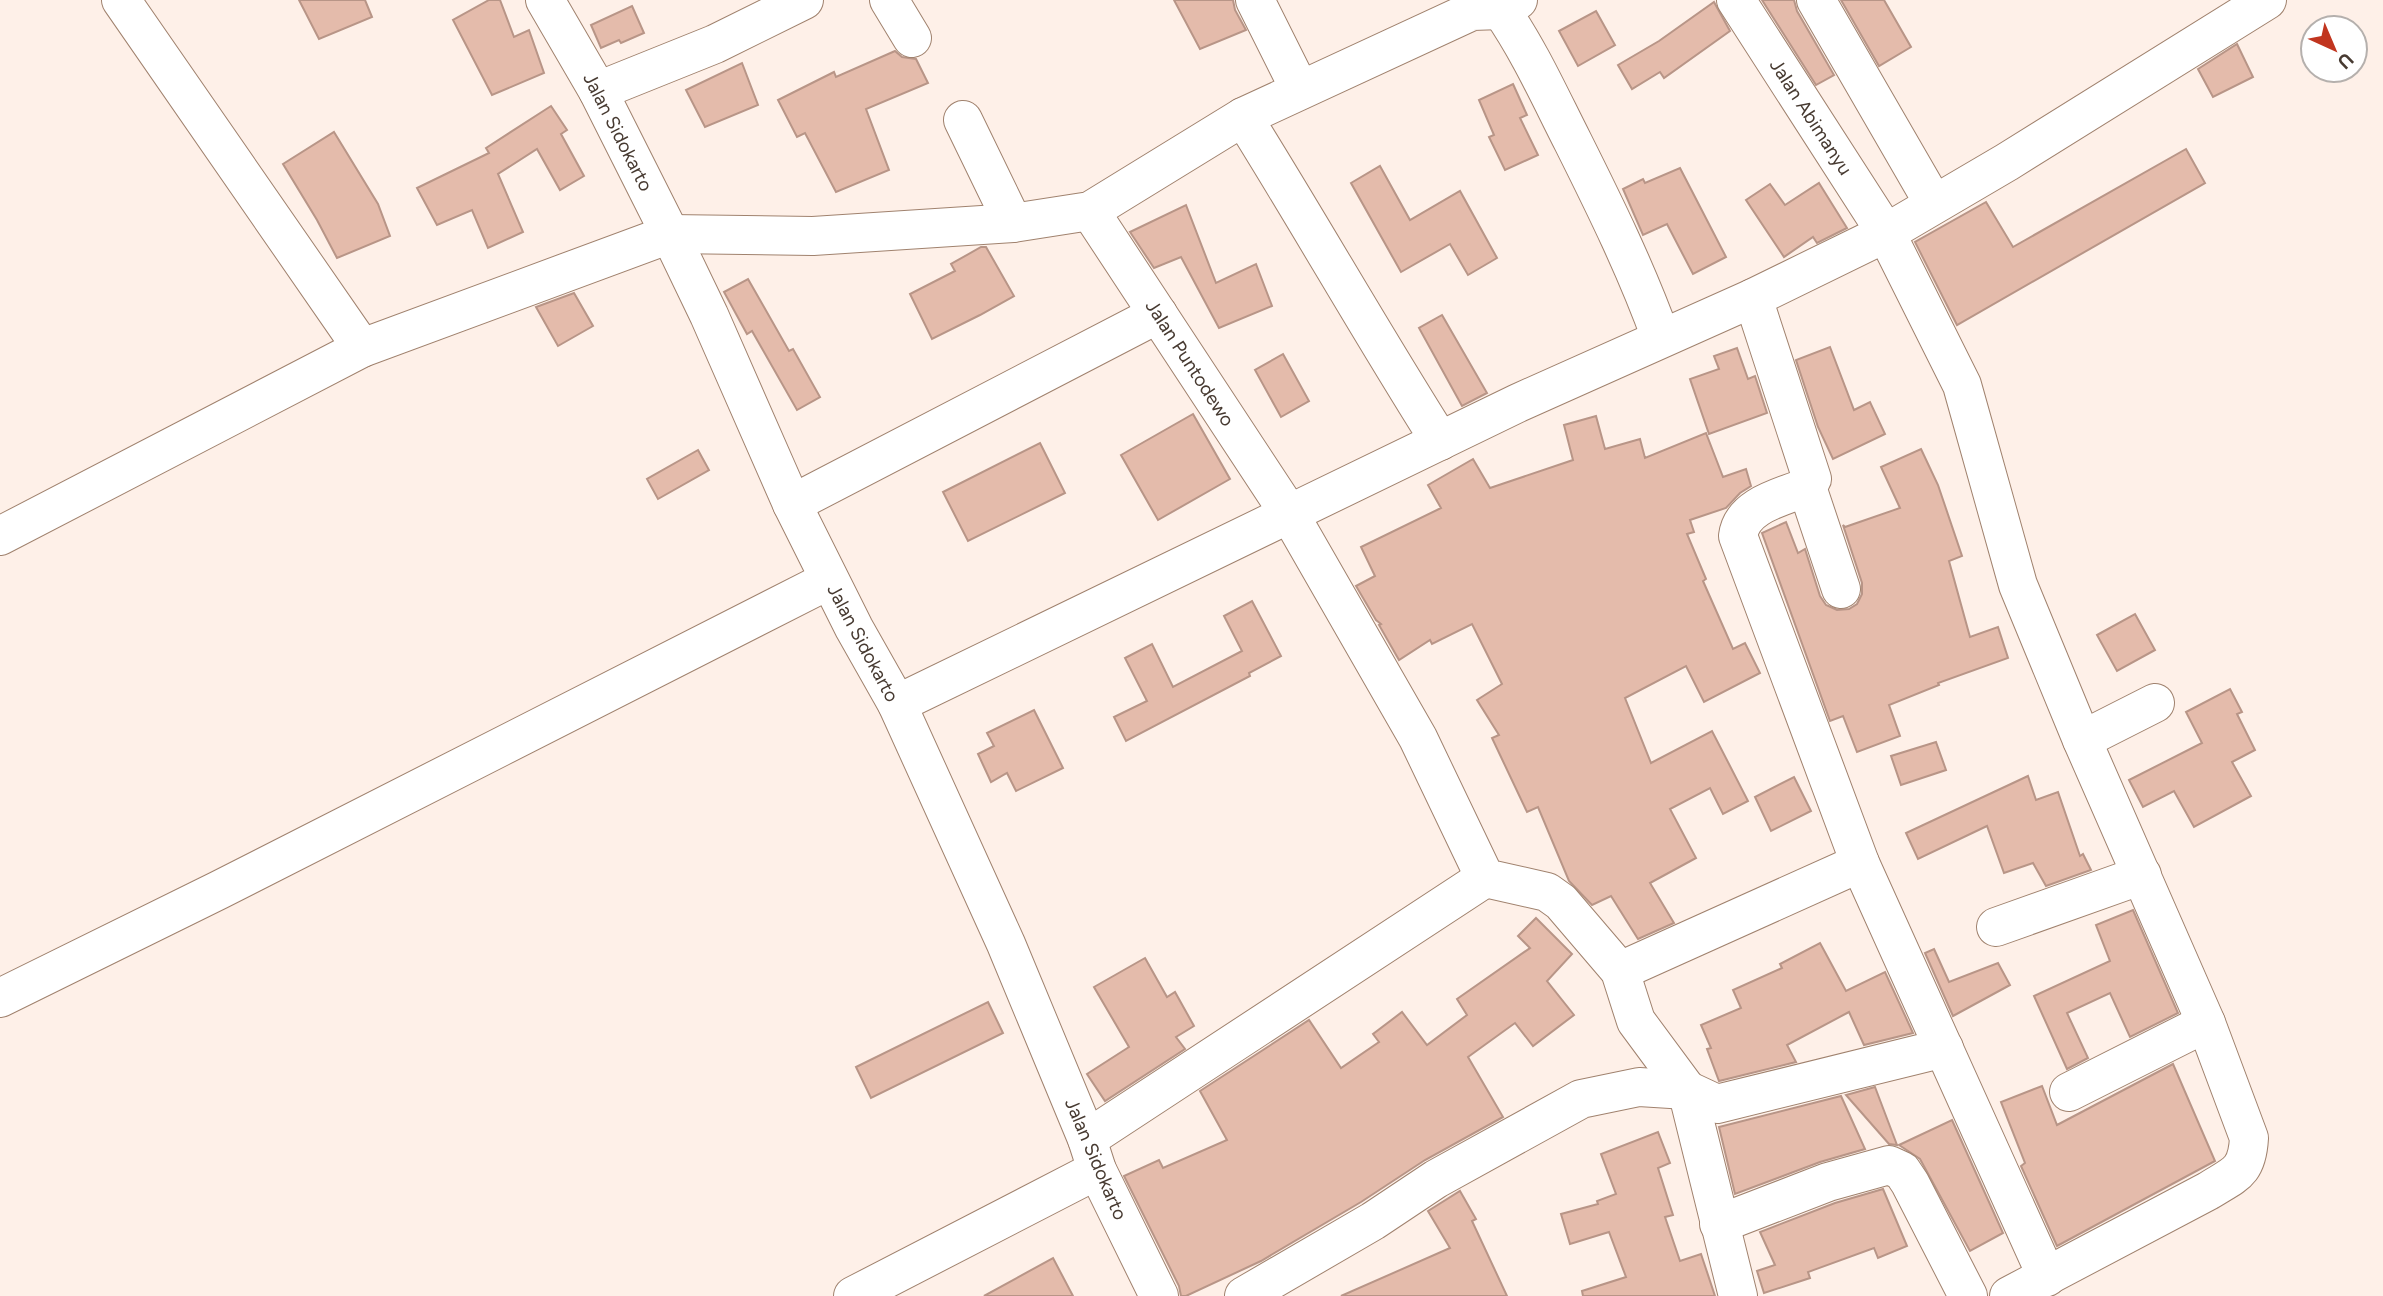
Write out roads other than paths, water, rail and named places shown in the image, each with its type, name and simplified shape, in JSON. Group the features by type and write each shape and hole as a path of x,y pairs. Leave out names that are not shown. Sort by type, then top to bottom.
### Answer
{"street":[{"path":"121,0 362,348"},
{"name":"Jalan Sidokarto","path":"545,0 598,91 670,234 709,315 792,505 829,580 897,704 1006,944 1092,1155 1160,1296"},
{"path":"598,91 715,44 804,0"},
{"path":"889,0 912,38"},
{"path":"1255,0 1300,90"},
{"name":"Jalan Abimanyu","path":"1736,0 1886,233 1962,385 2018,585 2082,740 2206,1023 2249,1138 2248,1158 2239,1171 2208,1191 2009,1296"},
{"path":"1816,0 1934,204"},
{"path":"897,704 1518,403 1754,298 1886,233 2007,162 2260,2"},
{"path":"0,536 362,348 670,234 813,236 1013,223 1090,211 1243,117 1472,11 1510,5 1522,40 1581,158 1648,303 1661,338"},
{"path":"1243,117 1309,223 1377,342 1440,441"},
{"path":"963,120 1013,223"},
{"name":"Jalan Puntodewo","path":"1090,211 1290,515 1418,738 1485,878"},
{"path":"1754,298 1812,479 1807,486 1750,512 1739,526 1738,536 1860,863 2047,1277"},
{"path":"792,505 1158,314"},
{"path":"1807,486 1841,589"},
{"path":"0,998 219,890 829,580"},
{"path":"2082,740 2155,703"},
{"path":"1620,971 1860,863"},
{"path":"1996,927 2142,875"},
{"path":"853,1296 1092,1155 1485,878 1547,891 1561,902 1620,971 1636,1021 1687,1090 1738,1296"},
{"path":"2069,1092 2206,1023"},
{"path":"1244,1296 1373,1221 1436,1179 1581,1099 1639,1087 1687,1090 1717,1104 1944,1048"},
{"path":"1719,1224 1828,1182 1889,1165 1902,1171 1910,1183 1968,1296"}]}
